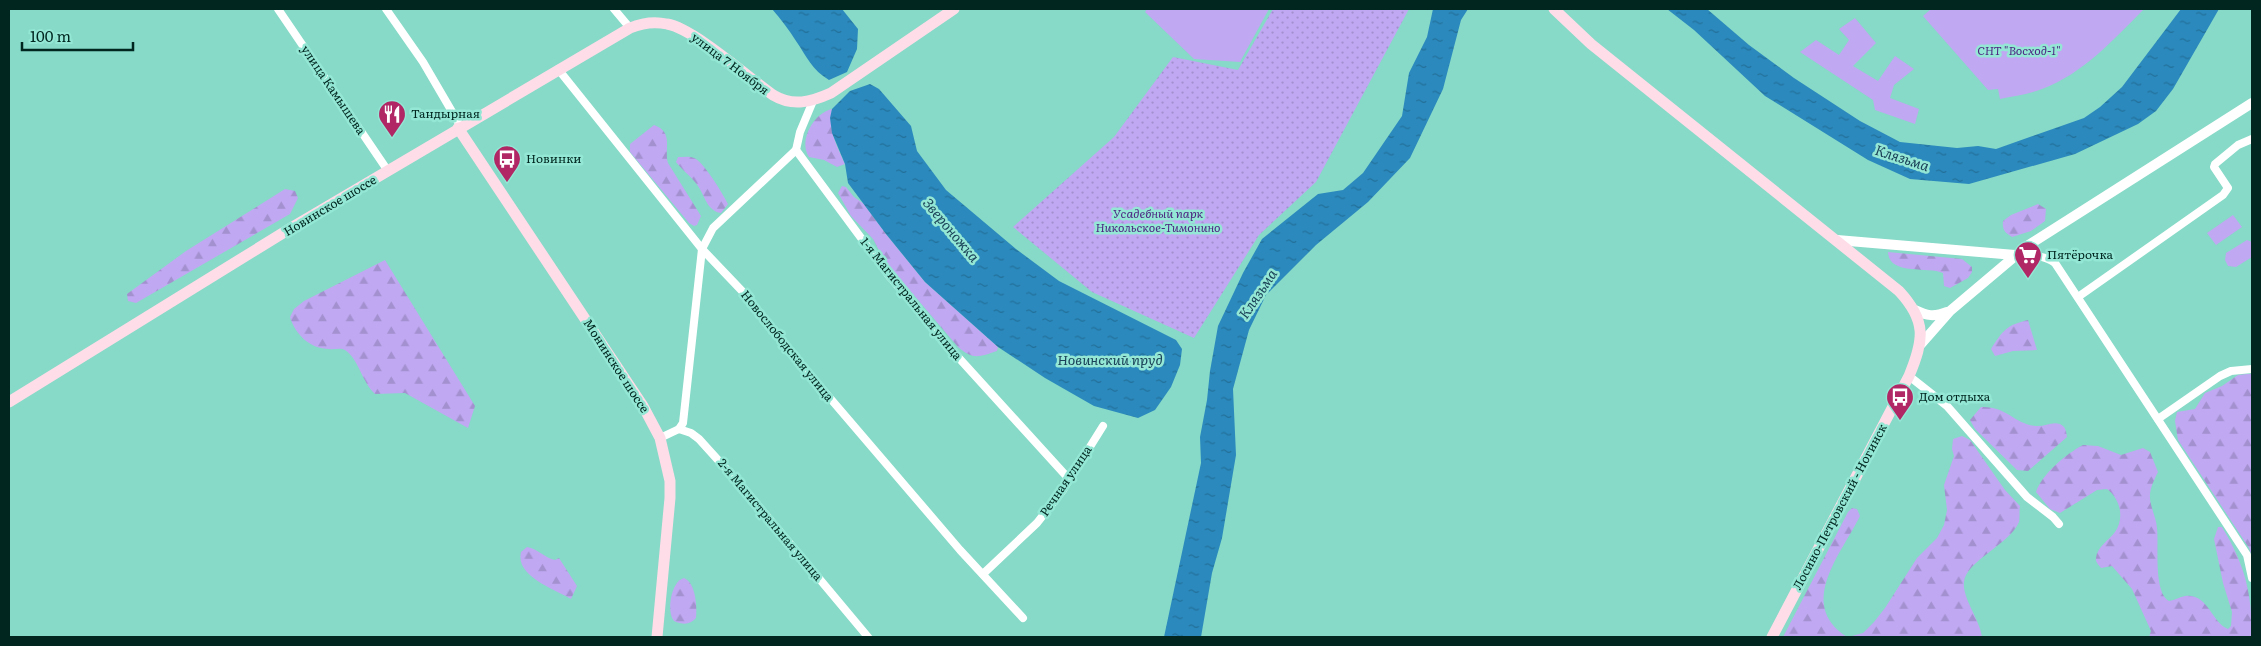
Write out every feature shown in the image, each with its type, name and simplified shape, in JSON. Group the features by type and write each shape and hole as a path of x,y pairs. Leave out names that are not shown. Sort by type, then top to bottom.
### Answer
{"main road":[{"name":"улица 7 Ноября","path":"657,23 669,24 687,32 781,100 798,103 813,101 832,93 954,9"},
{"path":"1554,9 1591,44 1899,291 1914,310 1921,329 1921,344"},
{"name":"Новинское шоссе","path":"9,402 558,69 630,28 640,24 657,23"},
{"name":"Монинское шоссе","path":"460,128 643,406 660,438 668,467 670,498 657,637"},
{"name":"Лосино-Петровский - Ногинск","path":"1772,637 1909,376 1921,344"}],"street":[{"name":"улица Камышева","path":"278,9 388,171"},
{"path":"386,9 423,62 460,128"},
{"path":"614,9 630,28"},
{"name":"Новослободская улица","path":"558,69 702,249 743,292 794,356 1022,618"},
{"path":"660,438 679,429 683,423 702,249 713,228 796,150 800,132 813,101"},
{"path":"1921,344 1950,311 2015,254 2252,103"},
{"path":"2078,297 2224,195 2228,188 2214,168 2215,164 2238,145 2252,138"},
{"name":"1-я Магистральная улица","path":"796,150 890,277 958,358 1069,480"},
{"path":"1837,240 2049,258 2078,297 2247,555 2252,578"},
{"path":"1914,310 1936,316 1950,311"},
{"path":"2158,418 2220,376 2231,371 2252,369"},
{"path":"1909,376 1947,406 2027,497 2059,524"},
{"name":"Речная улица","path":"982,574 1037,523 1069,480 1103,426"},
{"name":"2-я Магистральная улица","path":"679,429 691,433 709,449 868,637"}],"green space":[{"path":"1147,9 1269,9 1240,62 1194,59 1145,12"},
{"name":"Усадебный парк Никольское-Тимонино","path":"1273,9 1409,9 1316,182 1259,235 1194,338 1092,292 1013,227 1114,137 1173,57 1238,70"},
{"name":"СНТ \"Восход-1\"","path":"1931,9 2144,9 2097,55 2071,74 2037,91 2000,99 1998,89 1988,90 1923,16"},
{"path":"1855,18 1876,43 1853,66 1878,81 1895,56 1914,69 1894,85 1890,98 1919,109 1915,124 1875,110 1873,100 1800,52 1816,40 1839,55 1849,40 1839,29"},
{"path":"832,109 832,131 845,164 837,167 824,160 809,157 805,143 814,121"},
{"path":"654,125 664,132 667,141 668,163 701,216 697,225 694,226 689,223 630,152 630,144"},
{"path":"678,157 694,158 708,172 728,204 721,213 716,212 709,206 696,183 676,162"},
{"path":"842,186 846,187 854,197 863,203 925,282 998,347 997,351 985,355 972,356 958,347 884,260 873,239 851,216 838,193"},
{"path":"285,189 295,191 298,198 290,214 136,303 128,301 127,294 186,251"},
{"path":"2038,204 2046,209 2045,221 2031,231 2012,237 2006,233 2003,221 2011,215"},
{"path":"2233,215 2242,227 2216,245 2207,233"},
{"path":"2247,240 2252,242 2252,257 2236,267 2228,266 2225,260 2226,253"},
{"path":"1888,252 1962,259 1972,267 1972,272 1968,278 1950,288 1944,286 1943,273 1902,267 1890,260"},
{"path":"385,260 475,406 468,428 405,393 375,394 357,364 345,350 322,348 310,343 300,335 292,323 290,317 294,309 304,301"},
{"path":"2028,320 2037,350 2013,351 1995,356 1991,349 2002,333 2010,326"},
{"path":"2252,374 2252,557 2249,548 2178,440 2175,421 2177,412 2195,409 2205,393 2222,386 2238,375"},
{"path":"1981,407 1997,409 2028,425 2060,424 2065,428 2067,437 2028,471 2017,470 1975,429 1970,420"},
{"path":"1962,436 1970,440 2005,490 2020,506 2019,522 2014,530 1972,567 1964,582 1968,602 1981,630 1982,637 1848,637 1863,633 1874,622 1917,558 1937,538 1944,525 1947,510 1944,485 1954,456 1952,449 1953,439"},
{"path":"2083,445 2098,446 2121,455 2143,448 2150,452 2158,472 2151,488 2150,498 2157,528 2159,578 2164,596 2169,601 2185,596 2193,596 2199,599 2217,620 2228,629 2231,626 2232,612 2223,583 2214,539 2218,527 2222,527 2242,567 2246,580 2251,607 2252,637 2149,637 2151,631 2132,589 2112,566 2101,568 2096,561 2099,550 2115,532 2120,520 2120,509 2115,498 2107,489 2097,490 2060,513 2050,509 2036,492 2043,478 2055,465"},
{"path":"1852,508 1857,509 1860,516 1835,562 1824,594 1825,609 1832,624 1847,637 1783,637 1848,512"},
{"path":"527,547 551,559 559,558 577,586 571,599 537,581 524,568 521,552"},
{"path":"684,578 693,590 696,608 696,618 686,624 674,621 670,611 673,591 680,580"}],"water":[{"path":"772,9 842,9 858,29 857,49 847,72 829,80 818,72"},
{"name":"Клязьма","path":"1433,9 1468,9 1461,20 1443,89 1410,158 1368,202 1316,245 1266,295 1249,330 1233,389 1236,455 1222,538 1212,573 1201,637 1164,637 1201,463 1200,437 1218,326 1243,273 1262,239 1318,194 1343,190 1363,173 1402,116 1409,73 1427,37"},
{"name":"Клязьма","path":"1667,9 1707,9 1749,45 1794,78 1860,121 1900,142 1957,148 1978,146 1996,149 2084,118 2100,107 2122,87 2181,9 2219,9 2173,89 2156,111 2138,124 2075,154 1969,184 1910,179 1868,160 1765,96 1694,30"},
{"name":"Новинский пруд","path":"870,84 879,89 911,126 917,151 946,190 1016,249 1059,281 1176,340 1182,349 1180,365 1171,387 1155,410 1138,418 1094,406 1045,378 998,347 925,282 848,183 845,164 832,133 830,118 832,109 850,91"}],"place":[{"name":"Тандырная","path":"392,138"},
{"name":"Новинки","path":"507,183"},
{"name":"Пятёрочка","path":"2028,279"},
{"name":"Дом отдыха","path":"1900,421"}],"water label":[{"name":"Звероножка","path":"951,230"}]}
